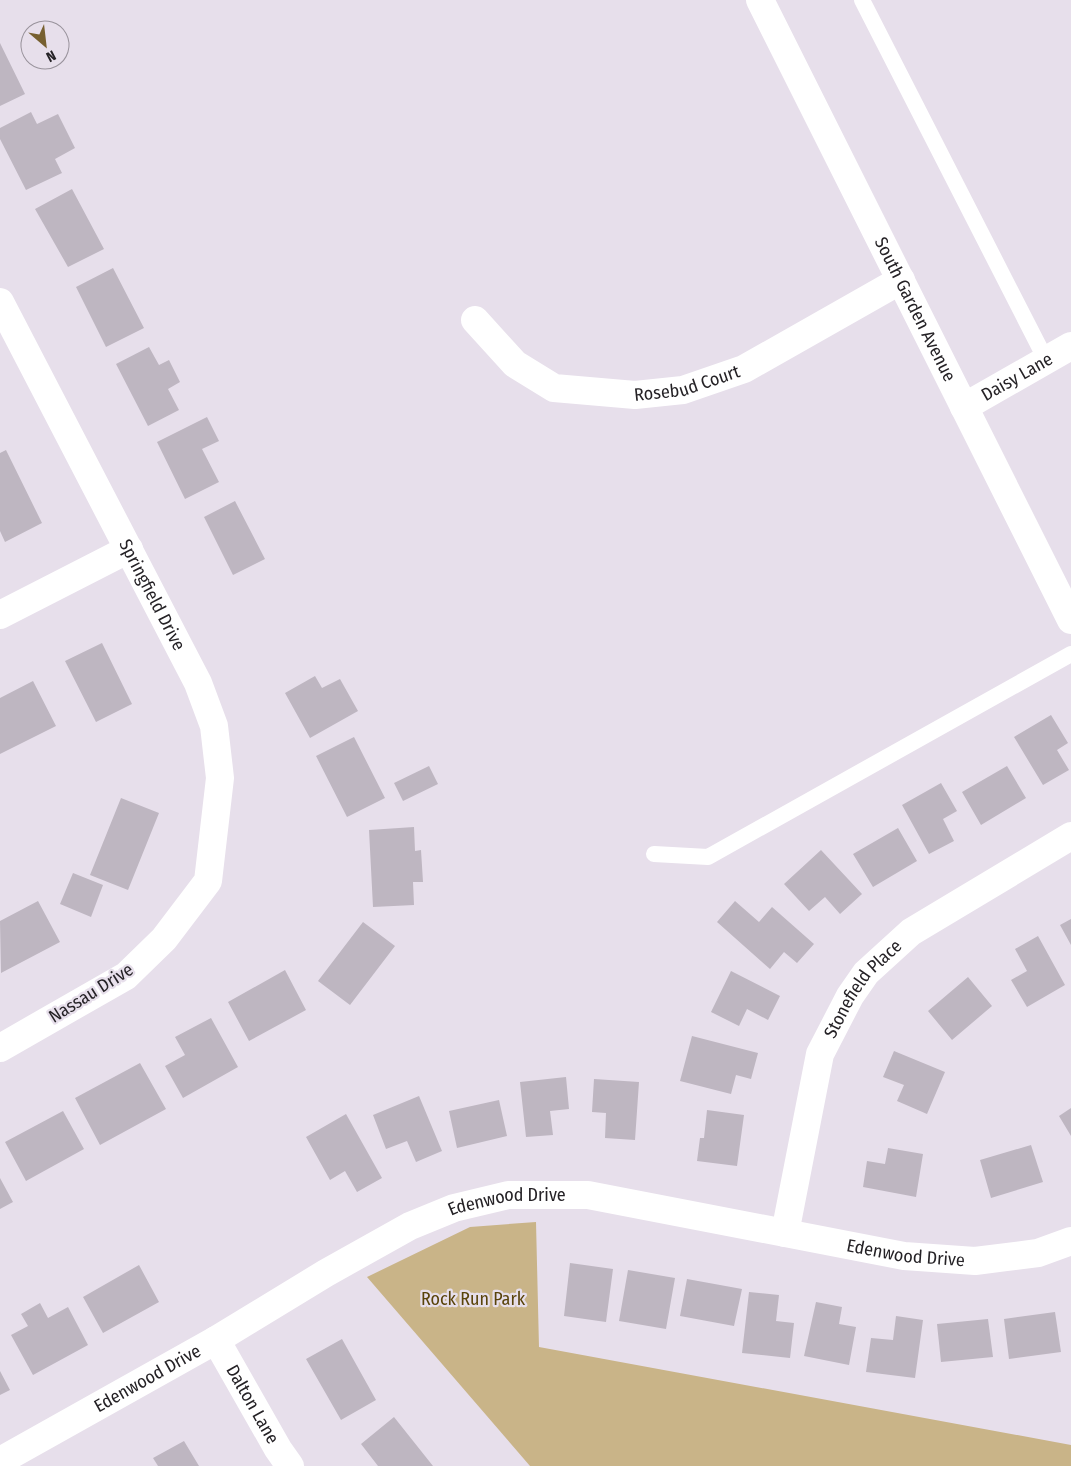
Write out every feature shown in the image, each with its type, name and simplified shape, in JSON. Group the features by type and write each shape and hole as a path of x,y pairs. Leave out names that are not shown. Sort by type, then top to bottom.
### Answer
{"street":[{"name":"South Garden Avenue","path":"760,0 1071,620"},
{"name":"Rosebud Court","path":"475,320 515,364 554,388 635,395 683,390 744,369 901,280"},
{"name":"Springfield Drive","path":"0,302 198,683 214,726 220,778 218,808 208,881 191,904"},
{"name":"Daisy Lane","path":"964,407 1071,346"},
{"path":"0,615 128,549"},
{"name":"Stonefield Place","path":"785,1233 820,1054 850,996 861,981 911,932 1071,836"},
{"name":"Nassau Drive","path":"0,1048 126,976 164,939 191,904"},
{"name":"Edenwood Drive","path":"0,1462 216,1340 326,1273 410,1226 454,1208 508,1196 588,1196 904,1256 975,1262 1038,1253 1071,1241"},
{"name":"Dalton Lane","path":"216,1340 278,1449 290,1466"}],"lane":[{"path":"862,0 1046,360"},
{"path":"654,854 708,858 1071,654"}],"green space":[{"name":"Rock Run Park","path":"536,1222 539,1347 1071,1445 1071,1466 530,1466 367,1277 470,1227"}],"building":[{"path":"0,43 25,94 0,106"},
{"path":"31,112 37,124 58,114 75,148 55,159 62,173 26,190 0,139 0,128"},
{"path":"72,189 104,249 68,267 35,209"},
{"path":"113,268 144,328 106,347 76,287"},
{"path":"149,347 159,365 169,360 180,382 168,389 179,410 148,426 116,364"},
{"path":"207,417 219,441 202,449 219,482 185,499 157,442"},
{"path":"6,450 42,523 5,542 0,531 0,453"},
{"path":"235,501 265,559 233,575 204,517"},
{"path":"102,643 132,704 96,722 65,661"},
{"path":"315,676 322,688 340,679 358,711 310,738 285,693"},
{"path":"33,681 56,726 0,754 0,698"},
{"path":"1051,715 1068,743 1057,750 1069,770 1043,785 1014,737"},
{"path":"354,737 385,798 347,817 316,756"},
{"path":"429,766 438,784 403,801 394,783"},
{"path":"1007,766 1026,798 981,825 962,792"},
{"path":"941,783 957,811 943,819 954,841 929,854 902,805"},
{"path":"121,798 159,813 128,890 90,875"},
{"path":"414,827 415,851 421,850 423,882 413,882 414,905 373,907 369,830"},
{"path":"898,828 917,861 873,887 853,854"},
{"path":"821,850 862,894 840,914 825,897 809,911 784,884"},
{"path":"73,873 103,885 91,917 60,904"},
{"path":"38,901 60,942 1,973 0,921"},
{"path":"735,901 759,922 772,907 814,944 797,963 784,952 770,969 717,922"},
{"path":"1071,919 1071,945 1060,925"},
{"path":"363,922 395,946 350,1005 318,981"},
{"path":"1038,936 1065,985 1027,1007 1011,980 1027,971 1015,949"},
{"path":"285,970 306,1010 249,1041 228,1002"},
{"path":"731,971 780,996 768,1020 747,1009 739,1026 711,1012"},
{"path":"968,977 992,1006 952,1040 928,1011"},
{"path":"211,1018 238,1067 183,1098 165,1066 185,1055 175,1037"},
{"path":"692,1036 758,1053 751,1079 736,1075 731,1094 680,1081"},
{"path":"894,1051 945,1072 927,1114 897,1101 904,1085 883,1077"},
{"path":"140,1063 166,1109 100,1145 75,1098"},
{"path":"566,1077 569,1109 550,1111 553,1135 526,1137 520,1082"},
{"path":"594,1079 639,1082 635,1140 605,1138 606,1113 592,1112"},
{"path":"419,1096 442,1151 416,1162 407,1141 386,1149 373,1115"},
{"path":"499,1100 507,1136 457,1148 449,1111"},
{"path":"1071,1108 1071,1136 1059,1116"},
{"path":"707,1110 744,1115 737,1166 697,1161 700,1138 704,1138"},
{"path":"63,1111 84,1149 26,1181 5,1142"},
{"path":"346,1114 382,1178 357,1192 345,1171 330,1180 306,1137"},
{"path":"1031,1145 1043,1182 991,1198 980,1160"},
{"path":"888,1148 923,1154 916,1197 863,1187 867,1161 885,1164"},
{"path":"0,1178 13,1202 0,1209"},
{"path":"570,1263 613,1269 606,1322 564,1316"},
{"path":"139,1265 159,1302 103,1333 83,1297"},
{"path":"628,1270 675,1278 666,1329 619,1321"},
{"path":"687,1279 742,1289 734,1326 680,1316"},
{"path":"749,1292 779,1295 776,1321 794,1323 790,1358 742,1353"},
{"path":"816,1302 842,1307 839,1324 856,1327 849,1365 804,1356"},
{"path":"40,1303 48,1318 68,1307 88,1345 33,1375 11,1335 28,1326 21,1314"},
{"path":"1055,1312 1061,1352 1009,1359 1004,1319"},
{"path":"896,1316 923,1320 915,1378 866,1372 871,1338 893,1340"},
{"path":"988,1319 993,1357 941,1362 937,1324"},
{"path":"342,1339 376,1400 341,1420 306,1359"},
{"path":"0,1371 10,1390 0,1395"},
{"path":"394,1417 433,1466 378,1466 361,1444"},
{"path":"184,1441 199,1466 158,1466 153,1458"}]}
